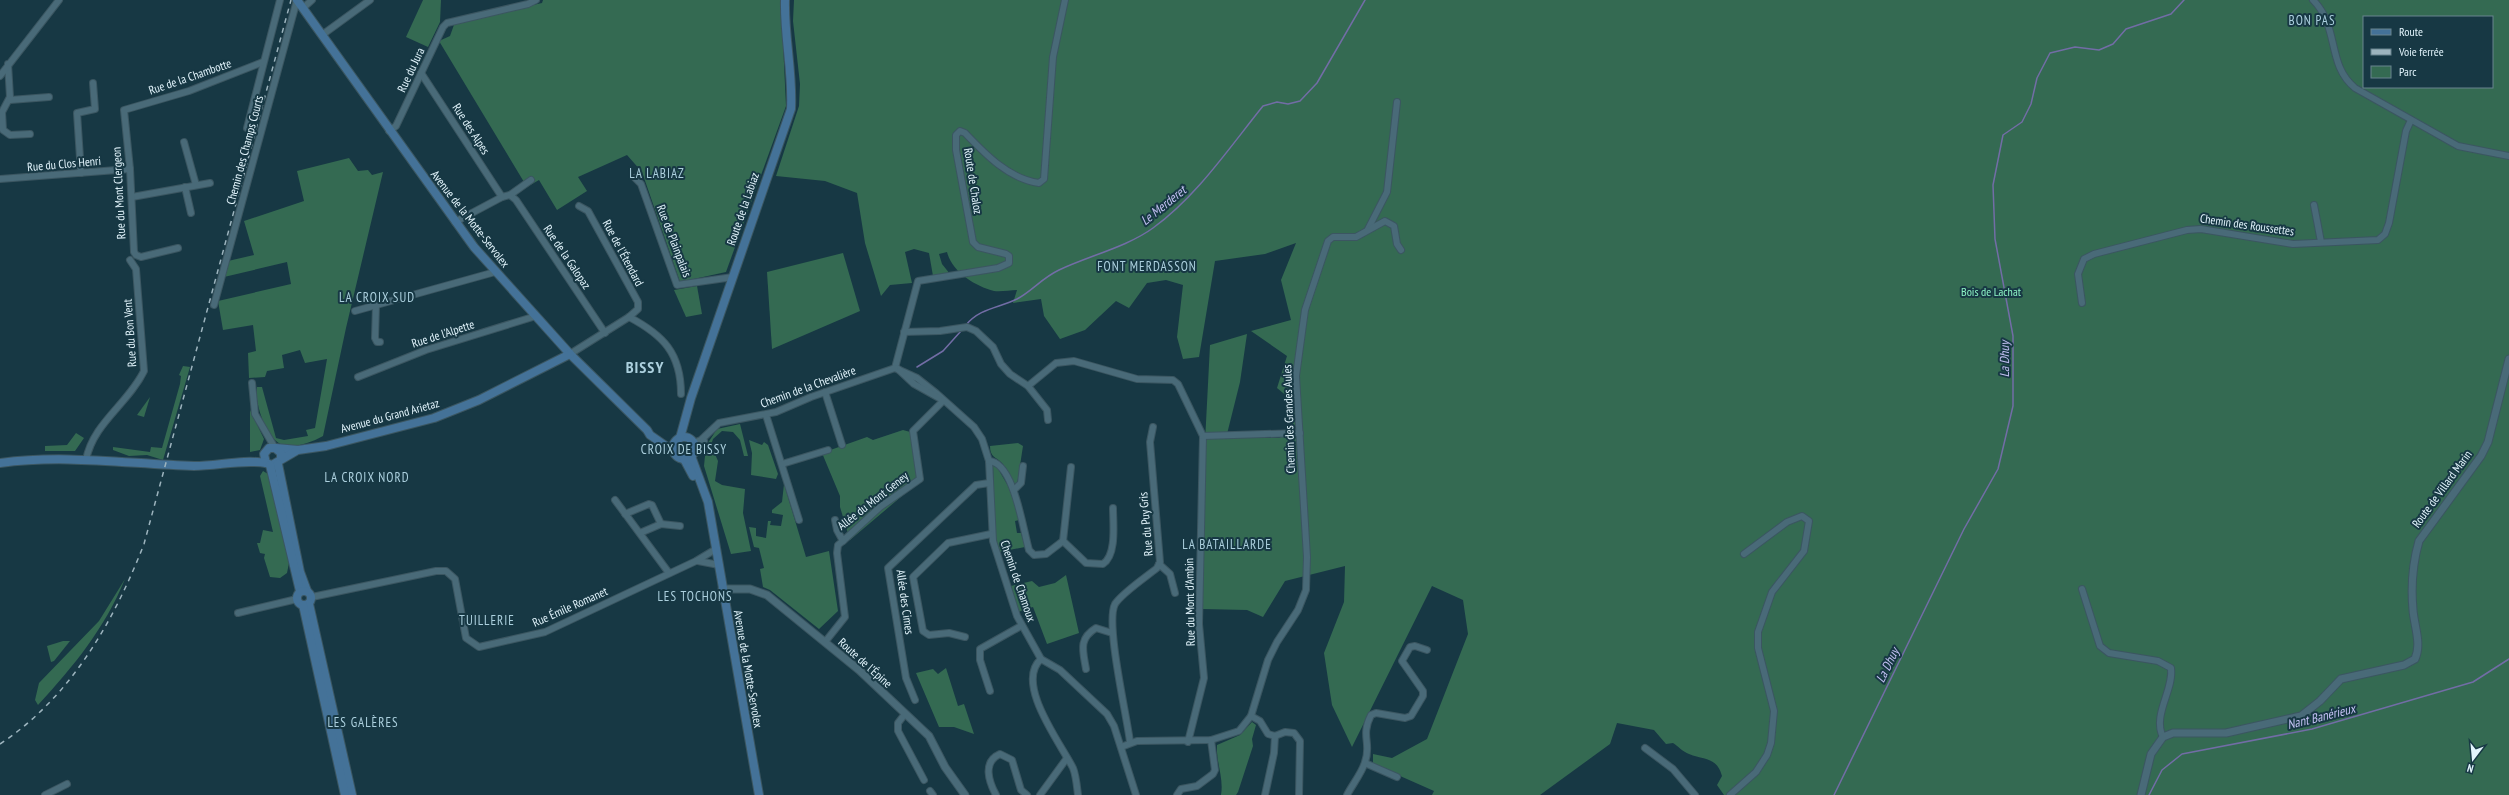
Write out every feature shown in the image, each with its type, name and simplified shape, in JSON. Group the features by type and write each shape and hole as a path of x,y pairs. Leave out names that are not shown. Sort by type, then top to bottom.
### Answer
{"main road":[{"name":"Avenue de la Motte-Servolex","path":"297,0 455,222 495,272 570,354 648,431 650,435 673,451 677,457 691,449"},
{"name":"Route de la Labiaz","path":"673,451 686,421 690,403 791,109 792,78 786,42 785,0"},
{"name":"Avenue du Grand Arietaz","path":"266,451 276,448 298,450 326,446 434,418 479,400 570,354"},
{"name":"Route de la Labiaz","path":"686,421 691,449"},
{"name":"Avenue de la Motte-Servolex","path":"648,431 664,440 678,440 691,449 708,502 759,795"},
{"path":"274,463 281,453 276,448"},
{"name":"Avenue du Grand Arietaz","path":"274,463 298,450"},
{"path":"249,461 266,451"},
{"path":"266,451 264,457 274,463 345,795"},
{"path":"0,463 38,458 203,466 249,461 274,463"},
{"path":"304,598 352,795"}],"street":[{"path":"0,76 59,0"},
{"path":"247,128 280,0"},
{"name":"Chemin des Champs Courts","path":"214,305 297,0"},
{"path":"303,8 312,0"},
{"path":"322,35 370,0"},
{"name":"Rue du Jura","path":"389,131 396,126 443,27 455,20 528,4 536,0"},
{"name":"Route de Chaloz","path":"897,369 904,332 918,281 998,268 1009,263 1009,256 1006,254 978,247 973,242 956,150 956,135 960,131 965,133 990,160 1029,182 1039,183 1044,179 1053,57 1065,0"},
{"path":"2313,0 2326,17 2332,44 2346,81 2458,146 2509,156"},
{"name":"Rue de la Chambotte","path":"124,110 189,91 264,62"},
{"path":"8,64 10,100 2,112 4,132 12,136 30,134"},
{"name":"Rue des Alpes","path":"421,73 502,197"},
{"path":"81,173 77,113 95,109 93,83"},
{"path":"10,100 49,97"},
{"path":"1367,232 1387,192 1396,102"},
{"name":"Rue du Mont Clergeon","path":"124,110 132,197 132,238 136,255 141,257 178,248"},
{"name":"Chemin des Roussettes","path":"2082,303 2078,274 2084,259 2094,254 2187,230 2201,229 2293,244 2373,241 2385,234 2389,223 2406,131 2411,120"},
{"path":"184,142 196,185"},
{"name":"Rue du Clos Henri","path":"0,179 130,169"},
{"name":"Rue de Plainpalais","path":"635,178 642,184 677,285 682,286 733,277"},
{"path":"455,222 502,197 510,195 531,180"},
{"path":"132,197 210,183"},
{"path":"185,187 191,213"},
{"name":"Rue de la Galopaz","path":"510,195 516,200 605,333"},
{"path":"2314,204 2321,242"},
{"name":"Rue de l'Étendard","path":"579,206 588,211 638,302 638,308 631,316"},
{"name":"Chemin des Grandes Aules","path":"1250,716 1268,660 1277,642 1298,610 1306,590 1307,557 1296,376 1305,310 1318,264 1328,241 1333,237 1356,237 1367,232 1377,223 1385,221 1394,226 1397,244 1401,250"},
{"name":"Rue du Bon Vent","path":"86,460 89,445 96,433 144,371 136,269 130,260"},
{"path":"355,311 495,272"},
{"path":"376,305 375,338 377,342 380,342"},
{"name":"Rue de l'Alpette","path":"358,377 426,350 536,316"},
{"path":"570,354 631,316 650,328 664,341 678,366 681,377 681,394"},
{"path":"904,332 924,332 967,327 976,330 993,347 1001,364 1010,374 1028,386 1047,410 1048,420"},
{"name":"Route de Villard Marin","path":"2163,737 2172,734 2226,734 2300,716 2320,701 2341,678 2404,665 2415,659 2418,650 2412,608 2415,554 2419,541 2481,456 2488,442 2509,358"},
{"path":"1028,386 1056,363 1074,361 1137,379 1173,380 1178,384 1203,436 1300,433"},
{"name":"Chemin de la Chevalière","path":"691,449 702,444 708,433 719,422 766,415 825,392 897,369"},
{"name":"Chemin de Chamoux","path":"897,369 918,386 941,400 974,427 982,439 989,461 991,534 1021,626 1041,659 1060,670 1103,709 1114,726 1136,795"},
{"path":"252,383 253,408 265,433 276,448"},
{"path":"825,392 842,445"},
{"name":"Allée du Mont Geney","path":"835,520 837,530 843,541 880,507 920,478 912,431 941,400"},
{"path":"766,415 799,520"},
{"name":"Rue du Puy Gris","path":"1130,742 1126,710 1112,633 1116,603 1160,564 1150,442 1153,427"},
{"path":"265,433 266,451"},
{"name":"Rue du Mont d'Ambin","path":"1188,742 1204,678 1199,624 1203,436"},
{"path":"782,464 828,450"},
{"path":"989,461 1000,466 1014,490 1031,554 1042,556 1063,541 1071,467"},
{"path":"1014,490 1021,483 1023,466"},
{"name":"Allée des Cimes","path":"915,700 906,678 888,568 976,486 989,483"},
{"path":"615,500 669,572"},
{"path":"625,514 649,504 652,505 661,524"},
{"path":"1063,541 1086,564 1098,565 1106,562 1112,546 1113,508"},
{"path":"1730,795 1756,772 1767,755 1771,743 1774,711 1758,648 1758,632 1772,592 1804,551 1809,521 1802,516 1786,522 1744,554"},
{"path":"640,533 661,524 680,526"},
{"path":"965,637 949,633 930,635 923,631 913,577 948,543 991,534"},
{"path":"825,642 845,617 844,593 836,553 838,545 843,541"},
{"name":"Rue Émile Romanet","path":"304,598 436,571 446,571 455,579 466,638 479,647 545,632 669,572 696,562 716,549"},
{"name":"Rue Émile Romanet","path":"696,562 704,561 719,566"},
{"path":"1160,564 1172,578 1175,593"},
{"name":"Route de l'Épine","path":"722,589 750,589 763,592 859,670 934,743 945,767 965,795"},
{"path":"2082,589 2100,646 2109,653 2158,661 2171,668 2172,674 2165,695 2160,725 2163,737 2151,754 2141,795"},
{"path":"238,613 304,598"},
{"path":"990,691 980,660 980,649 1021,626"},
{"path":"1086,669 1082,647 1083,640 1096,628 1112,633"},
{"path":"1347,795 1365,763 1367,749 1364,731 1371,715 1376,713 1405,718 1411,716 1422,696 1423,691 1402,661 1410,647 1415,646 1427,650"},
{"path":"1041,659 1034,673 1036,702 1074,769 1078,795"},
{"path":"1120,705 1126,710"},
{"path":"905,714 898,723 898,731 924,780"},
{"path":"1120,747 1130,742 1188,742 1211,740 1239,731 1250,716 1260,721 1268,734 1275,736 1285,732 1294,733 1300,740 1299,795"},
{"path":"1265,795 1274,753 1275,736"},
{"path":"1177,795 1181,789 1197,786 1213,774 1215,770 1211,740"},
{"path":"1646,748 1674,769 1695,795"},
{"path":"996,795 989,783 988,770 992,760 1000,754 1012,760 1021,790 1027,795"},
{"path":"1040,795 1067,758"},
{"path":"1365,763 1397,777"},
{"path":"45,795 67,784"}],"green space":[{"path":"423,0 441,0 440,22 428,47 406,37"},
{"path":"543,0 781,0 786,106 726,272 680,282 642,172 627,155 578,177 587,191 557,210 539,180 527,187 439,41 450,36 455,22 542,3"},
{"name":"Bois de Lachat","path":"794,0 2509,0 2509,795 1724,795 1717,785 1722,776 1720,770 1713,762 1687,753 1673,743 1666,744 1654,730 1617,723 1610,744 1540,795 1432,795 1434,791 1373,764 1373,754 1392,758 1427,739 1468,634 1463,600 1432,586 1352,747 1332,705 1324,653 1344,602 1345,566 1285,581 1263,617 1247,610 1202,609 1205,442 1210,345 1247,334 1240,382 1226,438 1279,438 1294,431 1288,397 1277,388 1287,356 1251,331 1291,320 1281,280 1296,243 1265,254 1215,261 1199,357 1183,359 1177,337 1183,285 1166,280 1147,283 1129,308 1116,301 1085,330 1060,339 1044,316 1041,299 1013,303 1017,290 994,291 979,286 959,272 954,266 947,252 939,254 942,264 950,274 933,276 929,253 914,249 905,252 912,283 890,285 881,296 865,243 857,193 825,181 776,176 799,106 800,84 793,21"},
{"path":"349,158 358,171 368,170 372,175 383,172 346,328 323,436 305,444 287,446 280,444 268,431 260,413 257,387 262,387 276,438 284,440 308,436 306,430 315,428 327,359 305,363 300,350 282,355 284,368 267,371 265,377 249,378 248,353 256,351 253,325 223,330 218,301 291,284 287,262 224,277 228,261 254,255 244,221 304,201 297,171"},
{"path":"843,253 860,311 772,349 767,272"},
{"path":"697,286 702,314 686,317 674,290"},
{"path":"183,366 190,367 163,460 147,455 129,456 113,450 113,447 150,452 151,447 162,448 180,384 181,376 179,375"},
{"path":"150,397 144,417 137,415"},
{"path":"250,410 264,439 260,450 250,452"},
{"path":"740,424 748,456 744,456 740,440 733,432 722,431 713,439 711,445 718,461 715,481 722,485 745,489 743,513 751,551 731,554 704,466 706,446 717,429"},
{"path":"903,430 914,433 922,479 850,540 840,507 840,496 822,453 867,437 873,440"},
{"path":"76,433 84,438 75,451 45,451 45,446 67,445"},
{"path":"749,440 762,445 764,442 768,445 778,474 776,479 751,475 752,453"},
{"path":"1018,443 1023,446 1017,485 1013,483 1002,463 992,455 990,446"},
{"path":"993,466 997,467 1011,491 1019,520 1015,521 1017,533 1021,533 1025,547 999,552 995,537"},
{"path":"263,471 268,474 289,563 287,573 280,578 270,577 264,558 265,554 260,553 257,543 260,543 263,530 273,532 260,476"},
{"path":"784,484 806,557 829,551 838,611 819,629 770,590 763,587 760,569 764,568 759,548 754,547 749,527 756,528 756,536 766,538 768,521 771,521 770,525 781,526 783,515 772,513 772,510 782,502"},
{"path":"1066,575 1079,633 1047,644 1033,607 1018,612 1011,586 1032,581 1039,587 1055,583"},
{"path":"125,579 108,614 88,646 38,705 35,700 39,683 99,621"},
{"path":"63,641 70,641 54,661 51,662 47,646"},
{"path":"946,668 958,706 964,704 974,734 954,727 939,727 916,673 933,669 938,674"},
{"path":"1252,722 1256,725 1252,739 1253,746 1238,792 1236,795 1221,795 1222,783 1217,745 1240,735"}],"waterway":[{"name":"Le Merderet","path":"966,325 977,315 1017,299 1059,270 1143,235 1169,215 1212,171 1263,106 1277,102 1288,104 1300,101 1317,83 1365,0"},
{"name":"La Dhuy","path":"1834,795 1964,529 1998,469 2013,406 2013,336 1995,239 1993,185 2003,135 2022,122 2031,104 2037,78 2050,53 2075,47 2099,50 2113,44 2126,29 2171,14 2184,0"},
{"name":"Le Merderet","path":"917,367 943,351 961,331"},
{"name":"Nant Banérieux","path":"2149,795 2162,770 2182,754 2312,729 2473,682 2509,659"}],"railway":[{"path":"0,744 25,725 48,704 69,680 104,629 119,601 144,544 291,0"}],"district":[{"name":"BON PAS","path":"2312,20"},
{"name":"LA LABIAZ","path":"657,173"},
{"name":"FONT MERDASSON","path":"1147,266"},
{"name":"LA CROIX SUD","path":"377,297"},
{"name":"BISSY","path":"645,367"},
{"name":"CROIX DE BISSY","path":"684,449"},
{"name":"LA CROIX NORD","path":"367,477"},
{"name":"LA BATAILLARDE","path":"1227,544"},
{"name":"LES TOCHONS","path":"695,596"},
{"name":"TUILLERIE","path":"487,620"},
{"name":"LES GALÈRES","path":"363,722"}]}
